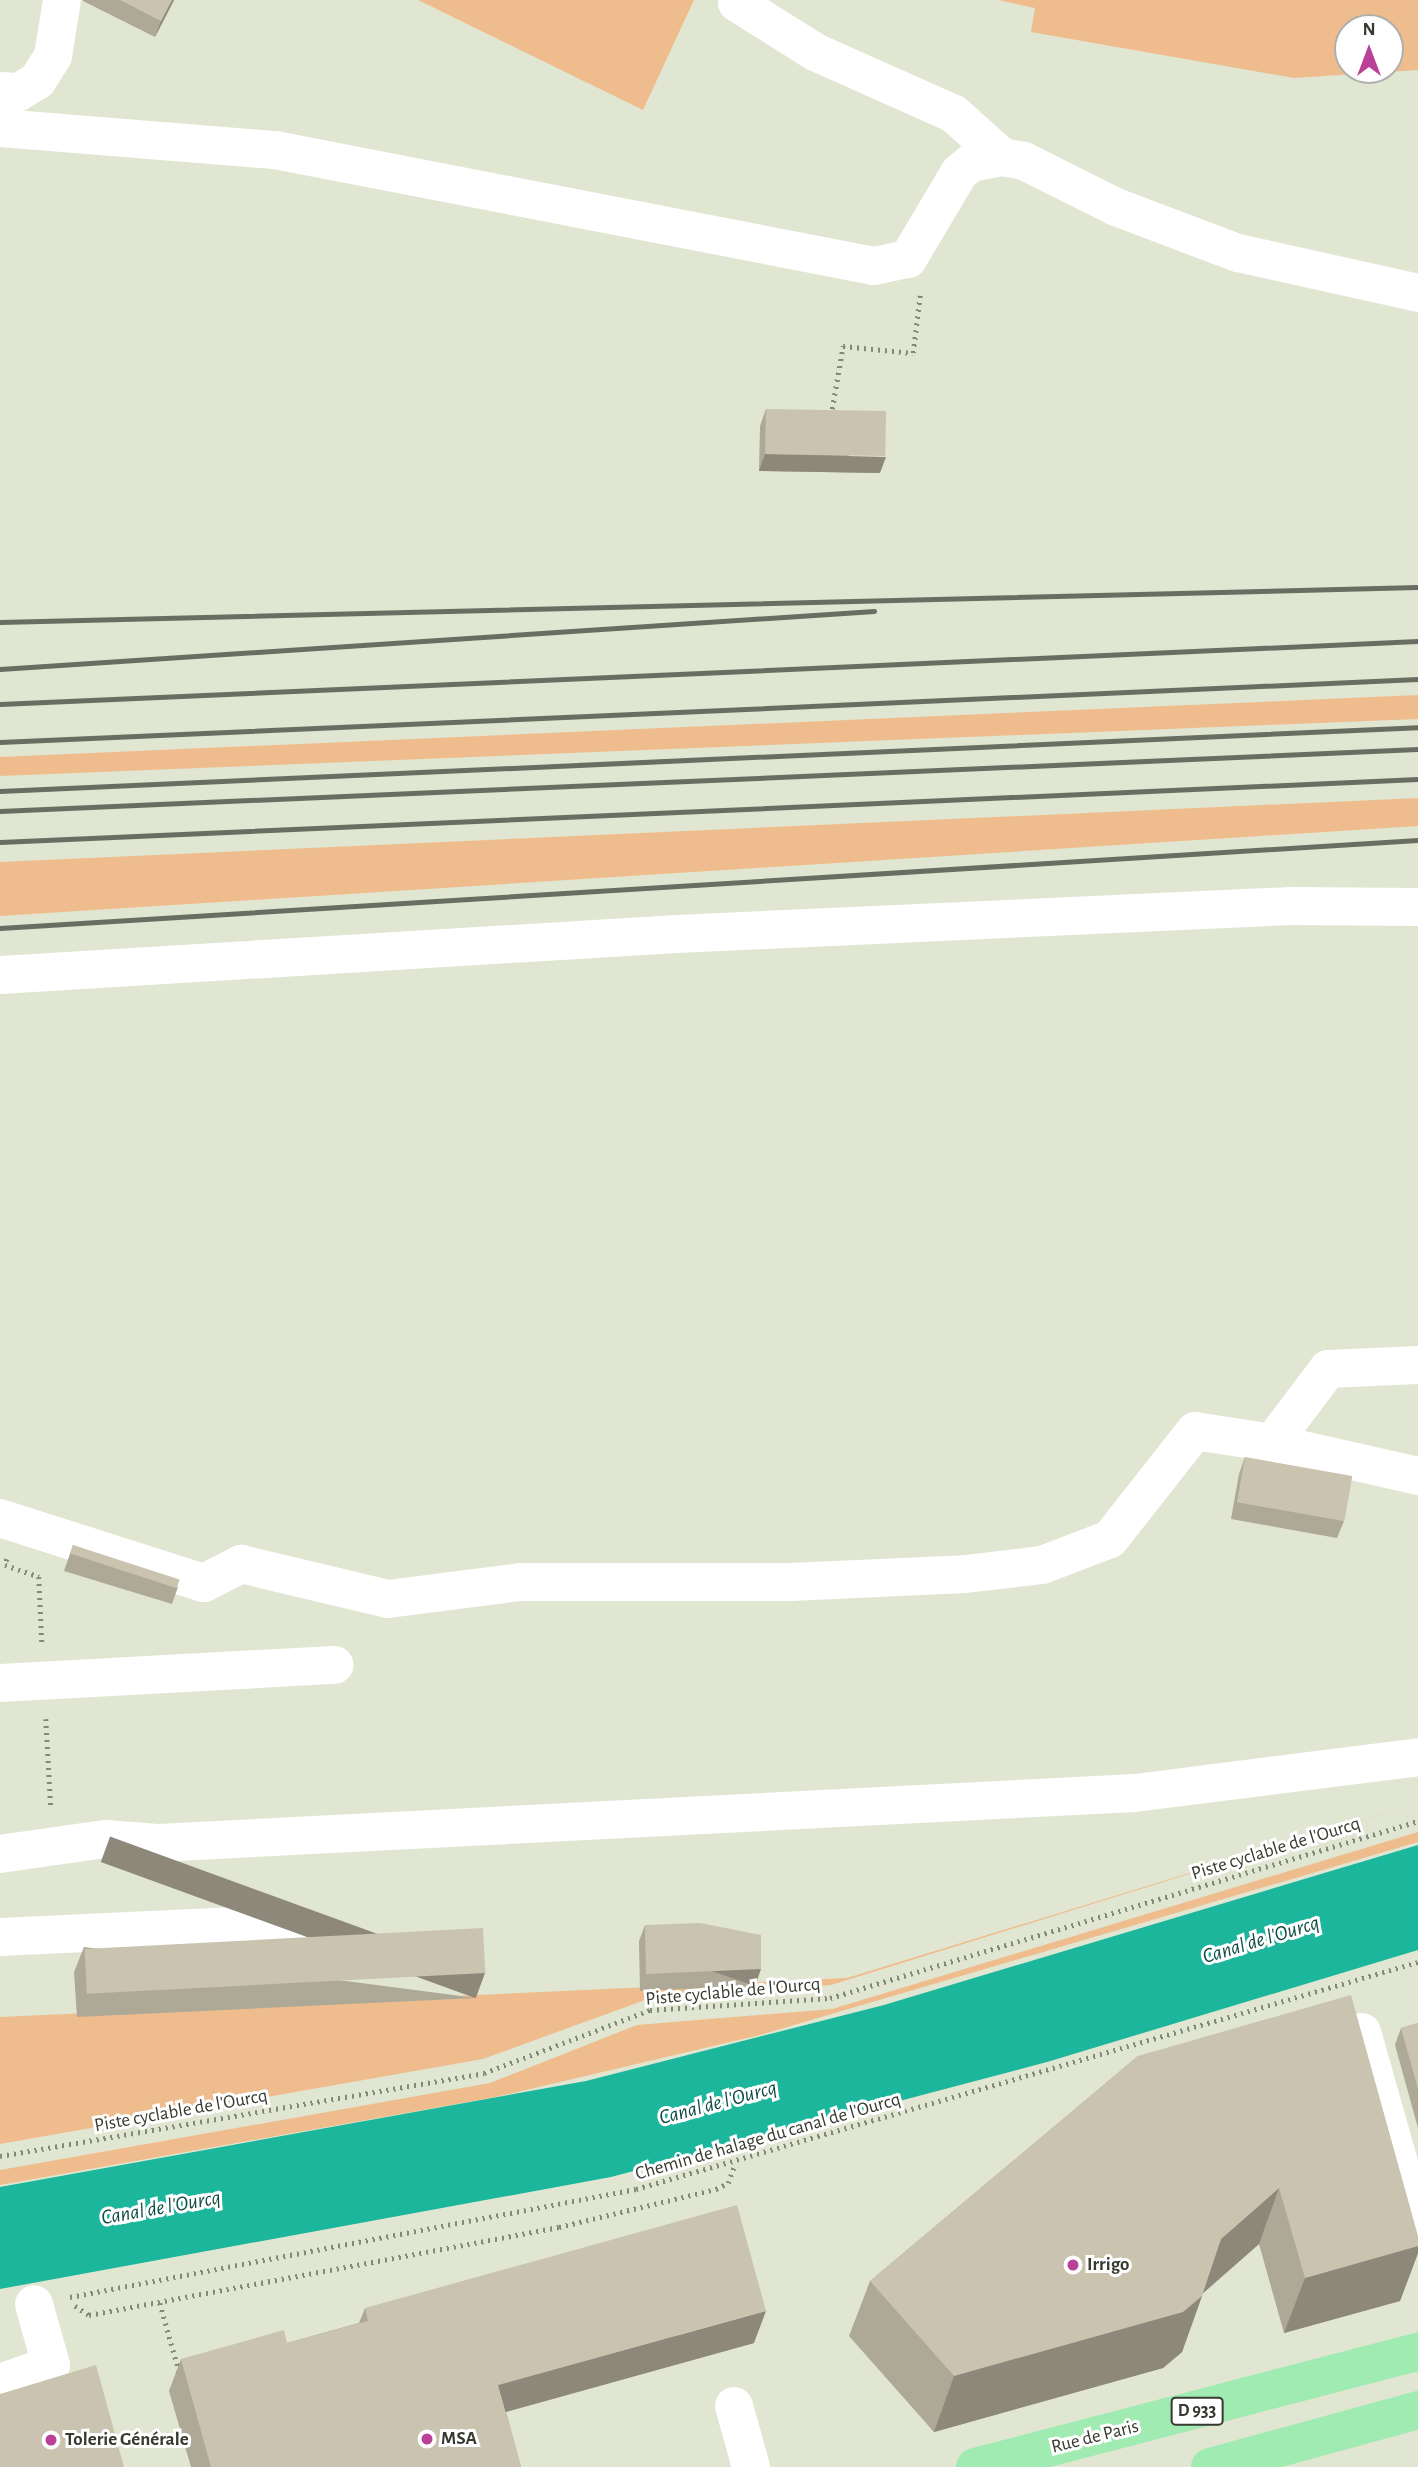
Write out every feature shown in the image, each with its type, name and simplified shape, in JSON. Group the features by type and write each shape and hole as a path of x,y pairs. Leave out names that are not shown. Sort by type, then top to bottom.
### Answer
{"main road":[{"name":"Rue de Paris","path":"975,2467 1418,2352"},
{"path":"1210,2467 1418,2410"}],"street":[{"path":"0,91 19,92 38,80 53,55 62,0"},
{"path":"737,3 815,52 954,114 1002,157 1238,253 1418,293"},
{"path":"0,128 275,150 874,265 908,259 960,173 971,163 1002,157"},
{"path":"0,975 677,934 1292,906 1418,907"},
{"path":"1272,1443 1328,1368 1418,1365"},
{"path":"3,1535 204,1583 241,1564 388,1599 509,1583 791,1582 965,1574 1042,1566 1100,1546 1195,1432 1272,1443 1418,1476"},
{"path":"0,1683 335,1665"},
{"path":"0,1854 105,1839 158,1843 1135,1793 1418,1757"},
{"path":"0,1937 293,1923"},
{"path":"1362,2032 1418,2230"},
{"path":"0,2383 51,2365 49,2301"},
{"path":"734,2406 751,2467"}],"path":[{"path":"832,409 843,346 913,353 920,293 908,259"},
{"path":"3,1535 39,1577 43,1659"},
{"path":"46,1714 51,1824"},
{"name":"Piste cyclable de l'Ourcq","path":"0,2156 484,2073 650,2010 830,1998 1418,1821"},
{"name":"Chemin de halage du canal de l'Ourcq","path":"114,2288 556,2207 735,2164 1418,1962"},
{"path":"49,2301 89,2315 417,2256 716,2189 728,2183 735,2164"},
{"path":"160,2303 183,2382"}],"shaded area":[{"path":"418,0 694,0 643,110"},
{"path":"998,0 1418,0 1418,70 1404,71 1404,14 1334,14 1334,75 1294,78 1031,32 1035,8"},
{"path":"1418,695 1418,719 0,776 0,757"},
{"path":"1418,798 1418,826 0,916 0,862"},
{"path":"1418,1803 831,1985 648,1999 483,2059 0,2144 0,2017 847,1978"},
{"path":"1418,1832 1418,1842 760,2035 496,2097 0,2185 0,2170 490,2083 637,2025 832,2009"}],"water":[{"name":"Canal de l'Ourcq","path":"1418,1845 1418,1950 1047,2062 611,2177 0,2289 0,2187 586,2081 884,2005"}],"building":[{"path":"120,0 172,0 161,21"},
{"path":"766,409 886,411 885,456 765,454"},
{"path":"1245,1457 1352,1476 1344,1521 1237,1502"},
{"path":"73,1545 180,1580 177,1588 70,1554"},
{"path":"700,1923 761,1935 761,1969 646,1974 645,1925"},
{"path":"483,1928 485,1973 87,1994 85,1949"},
{"name":"Irrigo","path":"1351,1995 1418,2236 1418,2246 1305,2278 1279,2188 1221,2239 1202,2296 1183,2312 954,2376 870,2281 1138,2056"},
{"path":"1418,2023 1418,2089 1401,2028"},
{"path":"737,2205 766,2311 498,2385 521,2467 211,2467 181,2359 284,2330 287,2343 368,2321 365,2308"},
{"name":"Tolerie Générale","path":"96,2365 124,2467 0,2467 0,2394"}],"railway":[{"path":"0,622 1418,587"},
{"path":"0,669 874,611"},
{"path":"0,704 1418,641"},
{"path":"0,742 1418,679"},
{"path":"0,791 1418,727"},
{"path":"0,811 1418,749"},
{"path":"0,842 1418,779"},
{"path":"0,928 1418,840"}],"place":[{"name":"Irrigo","path":"1073,2265"},
{"name":"MSA","path":"427,2439"},
{"name":"Tolerie Générale","path":"51,2440"}]}
